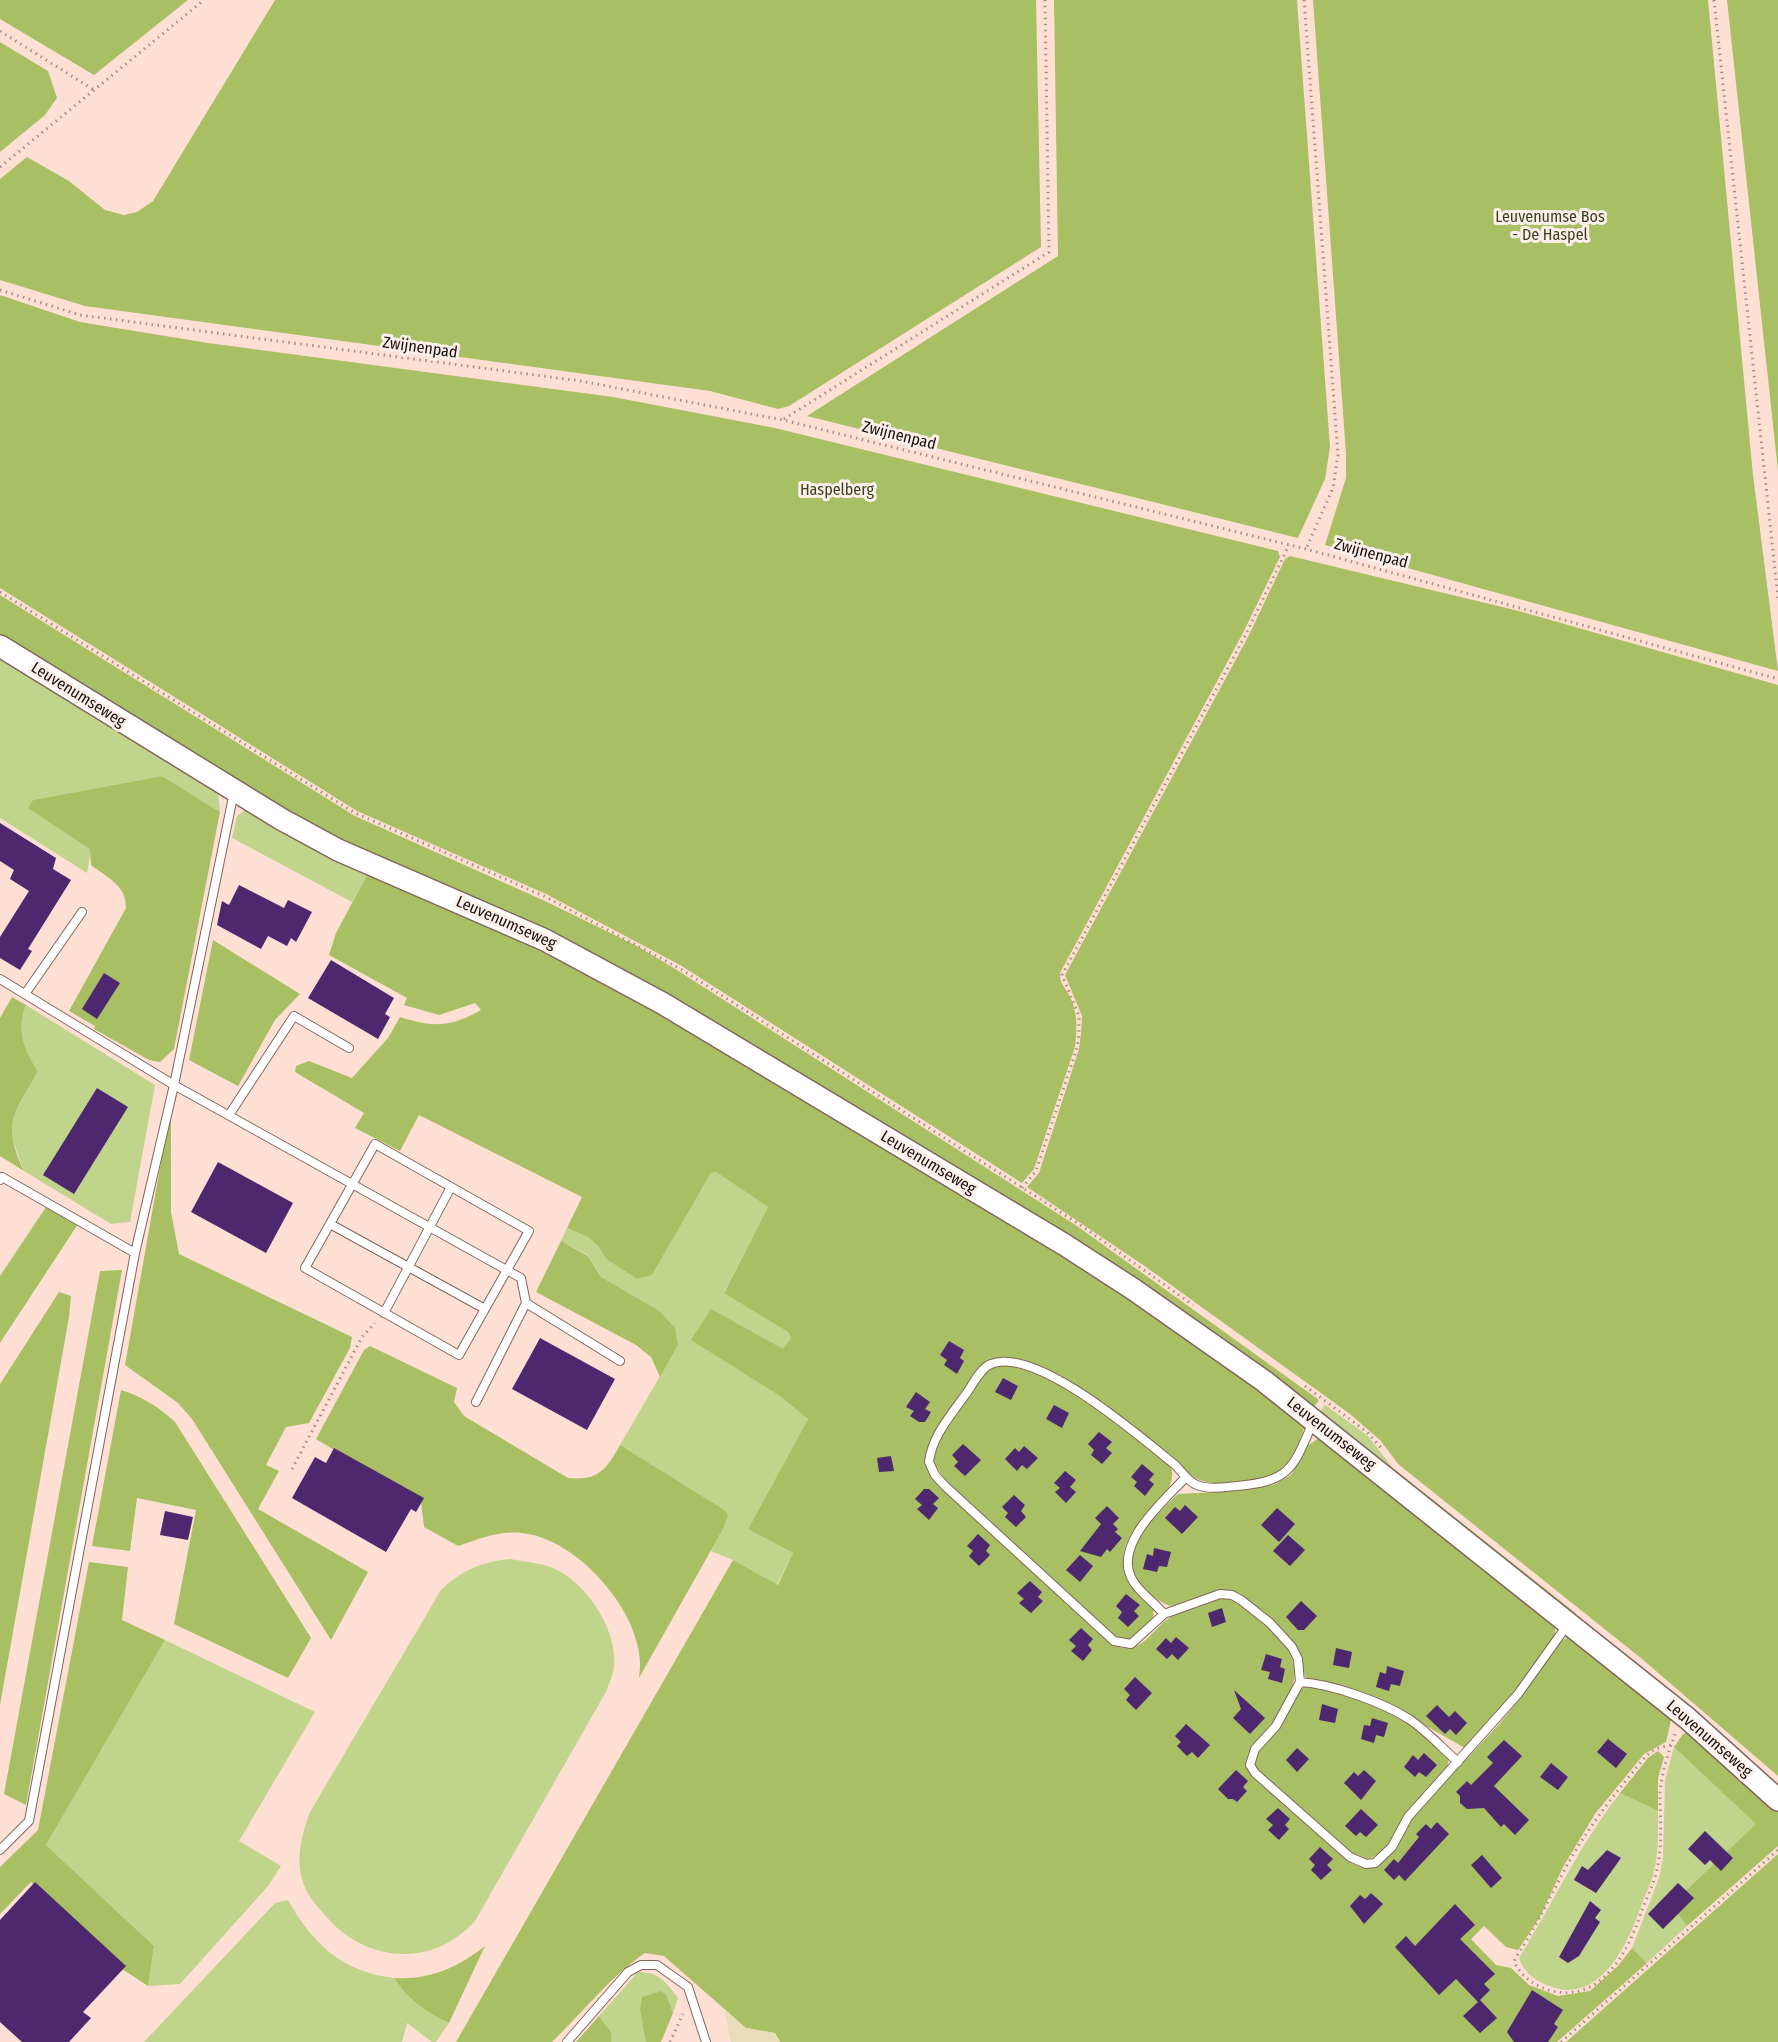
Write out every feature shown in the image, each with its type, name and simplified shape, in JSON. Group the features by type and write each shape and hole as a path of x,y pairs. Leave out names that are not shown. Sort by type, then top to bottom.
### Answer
{"main road":[{"name":"Leuvenumseweg","path":"0,646 234,791 338,850 545,940 662,1003 1065,1245 1217,1346 1687,1718 1778,1800"}],"lane":[{"path":"0,1850 29,1821 135,1253 174,1085 234,791"},
{"path":"25,994 82,912"},
{"path":"0,979 174,1085 520,1278 526,1303 476,1402"},
{"path":"229,1115 294,1016 349,1048"},
{"path":"375,1144 528,1231 459,1355 305,1268 352,1184 375,1144"},
{"path":"0,1180 2,1177 135,1253"},
{"path":"384,1313 451,1187"},
{"path":"330,1224 485,1309"},
{"path":"526,1303 620,1361"},
{"path":"1313,1421 1287,1472 1272,1481 1219,1488 1197,1485 1111,1414 1060,1380 1032,1367 1004,1362 990,1364 977,1377 936,1438 930,1451 929,1462 935,1475 945,1486 1114,1641 1124,1645 1138,1641 1164,1614 1220,1594 1232,1595 1270,1623 1292,1647 1300,1670 1300,1682 1276,1726 1255,1749 1250,1765 1255,1773 1350,1857 1359,1862 1375,1863 1392,1847 1408,1817 1518,1694 1569,1623"},
{"path":"1164,1614 1134,1583 1127,1561 1137,1533 1186,1477"},
{"path":"1300,1682 1352,1695 1388,1708 1410,1720 1458,1762"},
{"path":"567,2042 628,1972 640,1965 657,1965 688,1987 706,2042"}],"path":[{"path":"0,167 204,0"},
{"path":"783,420 1049,252 1045,0"},
{"path":"1304,0 1338,455 1333,488 1305,549"},
{"path":"1714,0 1778,598"},
{"path":"0,31 94,90"},
{"name":"Zwijnenpad","path":"0,290 80,315 581,381 783,420 1305,549 1778,679"},
{"name":"Leuvenumseweg","path":"0,592 355,813 546,897 679,968 1023,1188 1036,1171 1077,1048 1079,1016 1062,975 1245,636 1289,545"},
{"path":"292,1469 362,1337 384,1313"},
{"path":"1671,1745 1655,1749 1646,1756 1598,1816 1566,1868 1541,1918 1515,1957 1515,1962 1524,1975 1539,1986 1558,1992 1588,1989 1616,1964 1629,1947 1656,1876 1660,1857 1662,1779 1671,1745 1687,1718"},
{"path":"1562,2042 1778,1850"},
{"path":"670,2042 691,1996"}],"green space":[{"path":"0,0 188,0 94,75 0,19"},
{"path":"275,0 1036,0 1041,247 789,406 778,409 710,391 85,306 0,280 0,179 27,157 69,181 105,210 124,215 137,212 153,201"},
{"path":"1054,0 1297,0 1330,447 1325,479 1298,538 807,416 1058,256"},
{"name":"Leuvenumse Bos - De Haspel","path":"1313,0 1708,0 1753,475 1778,671 1325,545 1346,478 1346,454"},
{"path":"1727,0 1778,0 1778,471"},
{"path":"0,42 48,71 57,98 45,115 0,152"},
{"name":"Haspelberg","path":"0,295 80,322 208,343 613,397 775,428 1278,551 1280,557 1243,633 1060,973 1075,1011 1075,1047 1034,1169 1022,1183 680,965 546,894 357,811 0,588"},
{"path":"1290,556 1519,611 1778,685 1778,1776 1642,1659 1398,1464 1381,1441 1350,1414 1146,1267 1027,1187 1039,1173 1079,1049 1082,1016 1065,975 1248,637 1285,559"},
{"path":"0,595 355,816 545,901 637,946 677,970 1077,1226 1319,1400 1313,1409 664,994 341,841 285,811 0,637"},
{"path":"0,659 218,792 220,812 162,776 33,800 29,808 91,849 87,873 0,818"},
{"path":"162,776 220,812 174,1049 160,1062 149,1060 94,1029 95,1026 69,1011 126,908 125,900 120,888 91,865 90,849 28,808 33,800"},
{"path":"245,810 368,873 352,902 232,838 237,816"},
{"path":"368,873 498,928 586,970 1082,1264 1173,1326 1302,1422 1304,1428 1296,1449 1286,1464 1272,1475 1225,1483 1206,1482 1191,1475 1130,1424 1079,1388 1027,1362 1005,1358 987,1363 972,1377 934,1434 925,1462 942,1489 1112,1644 1125,1648 1134,1647 1171,1617 1215,1599 1229,1598 1265,1623 1287,1648 1293,1661 1292,1689 1273,1724 1253,1747 1246,1765 1252,1776 1348,1861 1370,1868 1378,1865 1390,1855 1412,1817 1510,1711 1550,1653 1564,1639 1570,1637 1668,1713 1671,1720 1666,1742 1644,1754 1595,1814 1563,1867 1540,1917 1518,1950 1506,1947 1484,1926 1471,1939 1496,1965 1511,1968 1529,1985 1558,1996 1590,1991 1618,1966 1632,1948 1647,1963 1557,2042 780,2042 775,2033 746,2028 664,1956 645,1953 609,1984 552,2042 456,2042 733,1560 778,1585 793,1553 748,1529 808,1419 777,1394 691,1340 711,1309 783,1349 791,1338 788,1332 724,1293 768,1207 716,1172 711,1173 652,1275 637,1279 606,1259 598,1246 588,1237 567,1228 582,1197 419,1115 400,1151 355,1128 364,1113 295,1072 296,1066 309,1061 352,1078 388,1038 400,1017 423,1023 442,1024 460,1020 481,1010 475,1003 439,1015 404,1005 407,998 329,955 336,933"},
{"path":"213,940 300,994 275,1020 238,1086 189,1060"},
{"path":"12,997 26,1005 22,1022 23,1039 38,1071 13,1119 13,1141 24,1171 0,1156 0,1018"},
{"path":"26,1005 155,1085 130,1222 111,1224 24,1171 10,1133 14,1115 38,1071 23,1039 22,1022"},
{"path":"171,1106 171,1212 179,1254 352,1337 350,1348 309,1423 286,1427 266,1465 279,1471 258,1509 368,1572 331,1640 192,1419 178,1403 125,1365"},
{"path":"716,1172 768,1207 724,1292 788,1332 791,1338 784,1349 777,1394 808,1419 748,1529 793,1553 777,1585 733,1560 711,1551 723,1529 723,1509 620,1445 678,1345 658,1310 601,1277 588,1255 561,1241 567,1228 588,1237 598,1246 606,1259 637,1279 652,1275 711,1173"},
{"path":"46,1207 78,1224 0,1343 0,1276"},
{"path":"561,1241 588,1256 601,1277 658,1310 675,1328 678,1345 660,1377 651,1357 636,1345 536,1292"},
{"path":"122,1270 26,1805 4,1794 100,1271"},
{"path":"59,1292 71,1296 69,1317 0,1705 0,1384"},
{"path":"370,1346 457,1388 454,1402 464,1416 568,1478 587,1478 600,1472 620,1445 723,1509 728,1515 723,1529 639,1678 640,1656 634,1633 623,1610 608,1588 570,1552 549,1540 519,1533 493,1535 458,1546 424,1527 421,1502 316,1439 364,1350"},
{"path":"1004,1365 1027,1371 1071,1391 1113,1420 1170,1465 1172,1475 1170,1486 1130,1537 1124,1550 1125,1575 1153,1608 1154,1613 1147,1626 1130,1641 1116,1637 947,1483 933,1462 939,1440 981,1378 993,1367"},
{"path":"121,1390 150,1403 175,1422 311,1638 288,1678 174,1624 196,1510 137,1498 130,1551 92,1546"},
{"path":"1325,1405 1367,1435 1393,1468 1576,1613 1574,1615 1319,1413"},
{"path":"1319,1438 1325,1440 1555,1626 1555,1637 1515,1692 1465,1748 1389,1705 1306,1678 1296,1646 1273,1620 1243,1597 1219,1591 1171,1606 1153,1596 1135,1576 1132,1563 1134,1550 1140,1537 1158,1513 1178,1494 1219,1492 1273,1485 1291,1475 1307,1446"},
{"path":"510,1559 554,1568 570,1578 591,1599 606,1625 614,1653 614,1667 607,1690 475,1921 458,1936 439,1947 419,1953 398,1954 358,1943 340,1930 321,1910 303,1884 300,1871 301,1845 310,1812 441,1590 472,1568"},
{"path":"89,1562 128,1567 122,1620 165,1640 46,1845 154,1946 148,1986 119,1967 31,1882 0,1914 0,1867 38,1830"},
{"path":"165,1640 315,1712 239,1841 281,1866 269,1885 180,1984 148,1986 154,1946 46,1845"},
{"path":"1306,1686 1346,1696 1384,1710 1419,1731 1449,1759 1447,1769 1381,1853 1367,1860 1353,1855 1258,1771 1254,1764 1258,1753 1279,1729 1301,1689"},
{"path":"1687,1733 1712,1751 1778,1811 1778,1846 1687,1926 1671,1905 1756,1824 1674,1747 1683,1734"},
{"path":"1674,1747 1757,1824 1672,1905 1687,1926 1647,1963 1632,1948 1659,1878 1663,1857 1665,1780"},
{"path":"1658,1751 1664,1757 1658,1778 1658,1811 1620,1793 1648,1758"},
{"path":"1620,1793 1658,1811 1657,1851 1650,1883 1628,1938 1611,1966 1599,1978 1586,1986 1572,1990 1549,1986 1529,1974 1519,1958 1579,1853"},
{"path":"1778,1854 1778,2042 1566,2042"},
{"path":"288,1900 307,1929 330,1953 359,1969 394,1978 418,2005 449,2023 436,2042 432,2042 407,2023 402,2042 144,2042 275,1903"},
{"path":"485,1946 449,2023 418,2005 394,1978 431,1975 464,1961"},
{"path":"638,1972 657,1976 670,1987 678,1998 673,2013 667,1996 640,2011 646,2042 611,2042 611,2032 599,2016"},
{"path":"661,1991 667,1996 673,2013 661,2042 646,2042 640,2011 642,1997"},
{"path":"599,2016 611,2032 611,2042 576,2042"}],"sand":[{"path":"724,2010 746,2028 775,2033 780,2042 731,2042"}],"building":[{"path":"0,823 56,858 53,869 71,880 28,949 32,951 20,970 0,958 0,937 29,891 10,879 14,870 0,861"},
{"path":"239,885 284,908 288,900 312,912 296,942 291,938 287,946 268,936 261,949 217,925 222,901 229,905"},
{"path":"331,960 394,998 385,1014 390,1017 378,1039 308,998"},
{"path":"104,973 120,983 97,1019 82,1009"},
{"path":"97,1088 128,1107 74,1194 43,1175"},
{"path":"218,1162 293,1203 266,1253 191,1212"},
{"path":"540,1338 615,1379 587,1430 512,1389"},
{"path":"949,1341 964,1350 960,1358 964,1361 957,1374 944,1365 947,1360 940,1355"},
{"path":"1003,1378 1018,1386 1011,1400 995,1392"},
{"path":"916,1392 930,1402 925,1409 931,1412 925,1422 919,1422 910,1416 914,1411 906,1407"},
{"path":"1054,1405 1069,1413 1062,1428 1046,1419"},
{"path":"1099,1432 1112,1442 1106,1448 1112,1453 1102,1464 1091,1455 1094,1450 1088,1444"},
{"path":"963,1444 981,1460 965,1476 954,1466 958,1462 952,1455"},
{"path":"1024,1446 1038,1458 1027,1469 1022,1465 1017,1471 1005,1459 1015,1448 1019,1452"},
{"path":"334,1448 424,1498 416,1512 411,1509 386,1552 292,1498 315,1457 326,1463"},
{"path":"891,1456 894,1471 879,1472 877,1458"},
{"path":"1142,1464 1154,1474 1149,1480 1154,1484 1145,1496 1134,1486 1137,1482 1131,1477"},
{"path":"1065,1471 1076,1480 1070,1487 1076,1492 1066,1503 1055,1492 1060,1488 1054,1483"},
{"path":"924,1489 929,1489 939,1498 933,1504 938,1508 929,1520 917,1509 922,1505 915,1499"},
{"path":"1014,1495 1025,1505 1021,1511 1026,1517 1016,1527 1005,1517 1008,1513 1002,1507"},
{"path":"1185,1505 1198,1517 1182,1534 1165,1518 1175,1507 1180,1511"},
{"path":"1107,1506 1119,1518 1113,1524 1118,1529 1115,1532 1122,1538 1110,1552 1107,1549 1101,1557 1080,1551 1101,1524 1095,1518"},
{"path":"1277,1508 1295,1524 1279,1542 1261,1525"},
{"path":"165,1511 193,1517 188,1540 160,1535"},
{"path":"978,1534 990,1545 986,1551 990,1555 979,1566 969,1556 973,1551 967,1546"},
{"path":"1288,1535 1305,1550 1290,1566 1273,1551"},
{"path":"1154,1548 1171,1552 1167,1567 1159,1566 1157,1572 1143,1569 1147,1554 1153,1556"},
{"path":"1080,1555 1093,1566 1080,1582 1066,1570"},
{"path":"1030,1581 1042,1592 1038,1597 1043,1601 1031,1613 1019,1603 1024,1599 1017,1593"},
{"path":"1126,1594 1140,1605 1134,1611 1139,1616 1128,1627 1118,1618 1122,1612 1116,1606"},
{"path":"1301,1601 1317,1616 1304,1630 1298,1630 1286,1617"},
{"path":"1222,1608 1226,1622 1212,1627 1208,1613"},
{"path":"1081,1628 1093,1639 1088,1645 1092,1650 1083,1661 1071,1651 1076,1646 1069,1640"},
{"path":"1176,1637 1189,1648 1178,1660 1172,1654 1167,1659 1156,1649 1166,1638 1171,1643"},
{"path":"1336,1648 1352,1652 1349,1668 1333,1665"},
{"path":"1266,1654 1282,1659 1280,1667 1285,1669 1282,1683 1268,1679 1270,1672 1261,1670"},
{"path":"1387,1666 1404,1671 1400,1686 1391,1684 1389,1691 1376,1687 1380,1672 1386,1674"},
{"path":"1135,1677 1152,1693 1136,1710 1126,1700 1130,1695 1124,1689"},
{"path":"1234,1690 1265,1718 1250,1734 1233,1718 1241,1709"},
{"path":"1322,1704 1338,1709 1335,1723 1319,1720"},
{"path":"1437,1705 1449,1717 1455,1711 1467,1723 1456,1735 1450,1729 1445,1734 1426,1716"},
{"path":"1372,1718 1388,1723 1384,1737 1376,1735 1374,1743 1361,1739 1364,1725 1370,1726"},
{"path":"1186,1724 1210,1745 1198,1758 1192,1752 1187,1756 1177,1746 1181,1742 1175,1736"},
{"path":"1608,1739 1627,1754 1616,1768 1597,1752"},
{"path":"1504,1740 1522,1756 1494,1786 1529,1820 1515,1835 1504,1824 1501,1827 1484,1808 1467,1809 1460,1803 1460,1796 1456,1792 1467,1781 1471,1785 1493,1763 1487,1757"},
{"path":"1297,1748 1309,1759 1297,1772 1286,1760"},
{"path":"1424,1753 1437,1765 1426,1777 1419,1772 1415,1777 1404,1767 1413,1755 1418,1760"},
{"path":"1551,1763 1568,1777 1558,1790 1540,1777"},
{"path":"1236,1770 1248,1781 1243,1787 1247,1791 1237,1802 1228,1799 1218,1789"},
{"path":"1364,1770 1376,1781 1361,1800 1344,1783 1354,1772 1358,1776"},
{"path":"1278,1808 1290,1819 1285,1825 1289,1829 1279,1840 1268,1830 1273,1825 1266,1819"},
{"path":"1361,1809 1378,1825 1366,1837 1360,1832 1356,1836 1345,1826"},
{"path":"1437,1822 1449,1834 1405,1881 1399,1875 1394,1880 1384,1870 1394,1859 1398,1863 1419,1837 1416,1834 1426,1824 1431,1829"},
{"path":"1705,1831 1733,1858 1721,1871 1710,1860 1705,1865 1688,1849"},
{"path":"1320,1847 1333,1859 1327,1865 1332,1870 1321,1880 1311,1870 1315,1865 1309,1859"},
{"path":"1607,1850 1621,1858 1596,1893 1574,1880 1582,1866 1588,1870"},
{"path":"1482,1855 1502,1878 1491,1888 1471,1865"},
{"path":"35,1882 126,1966 83,2012 91,2018 69,2042 22,2042 0,2022 0,1920"},
{"path":"1678,1883 1694,1898 1663,1929 1648,1914"},
{"path":"1371,1893 1383,1904 1364,1924 1350,1906 1360,1895 1365,1899"},
{"path":"1590,1901 1601,1910 1595,1918 1600,1922 1579,1956 1568,1963 1559,1957"},
{"path":"1455,1904 1475,1925 1460,1939 1495,1974 1484,1984 1490,1990 1480,2000 1497,2018 1480,2033 1463,2016 1478,2002 1456,1979 1439,1995 1395,1947 1406,1936 1415,1946"},
{"path":"1532,1990 1563,2010 1554,2024 1558,2027 1548,2042 1514,2042 1507,2032"}]}
